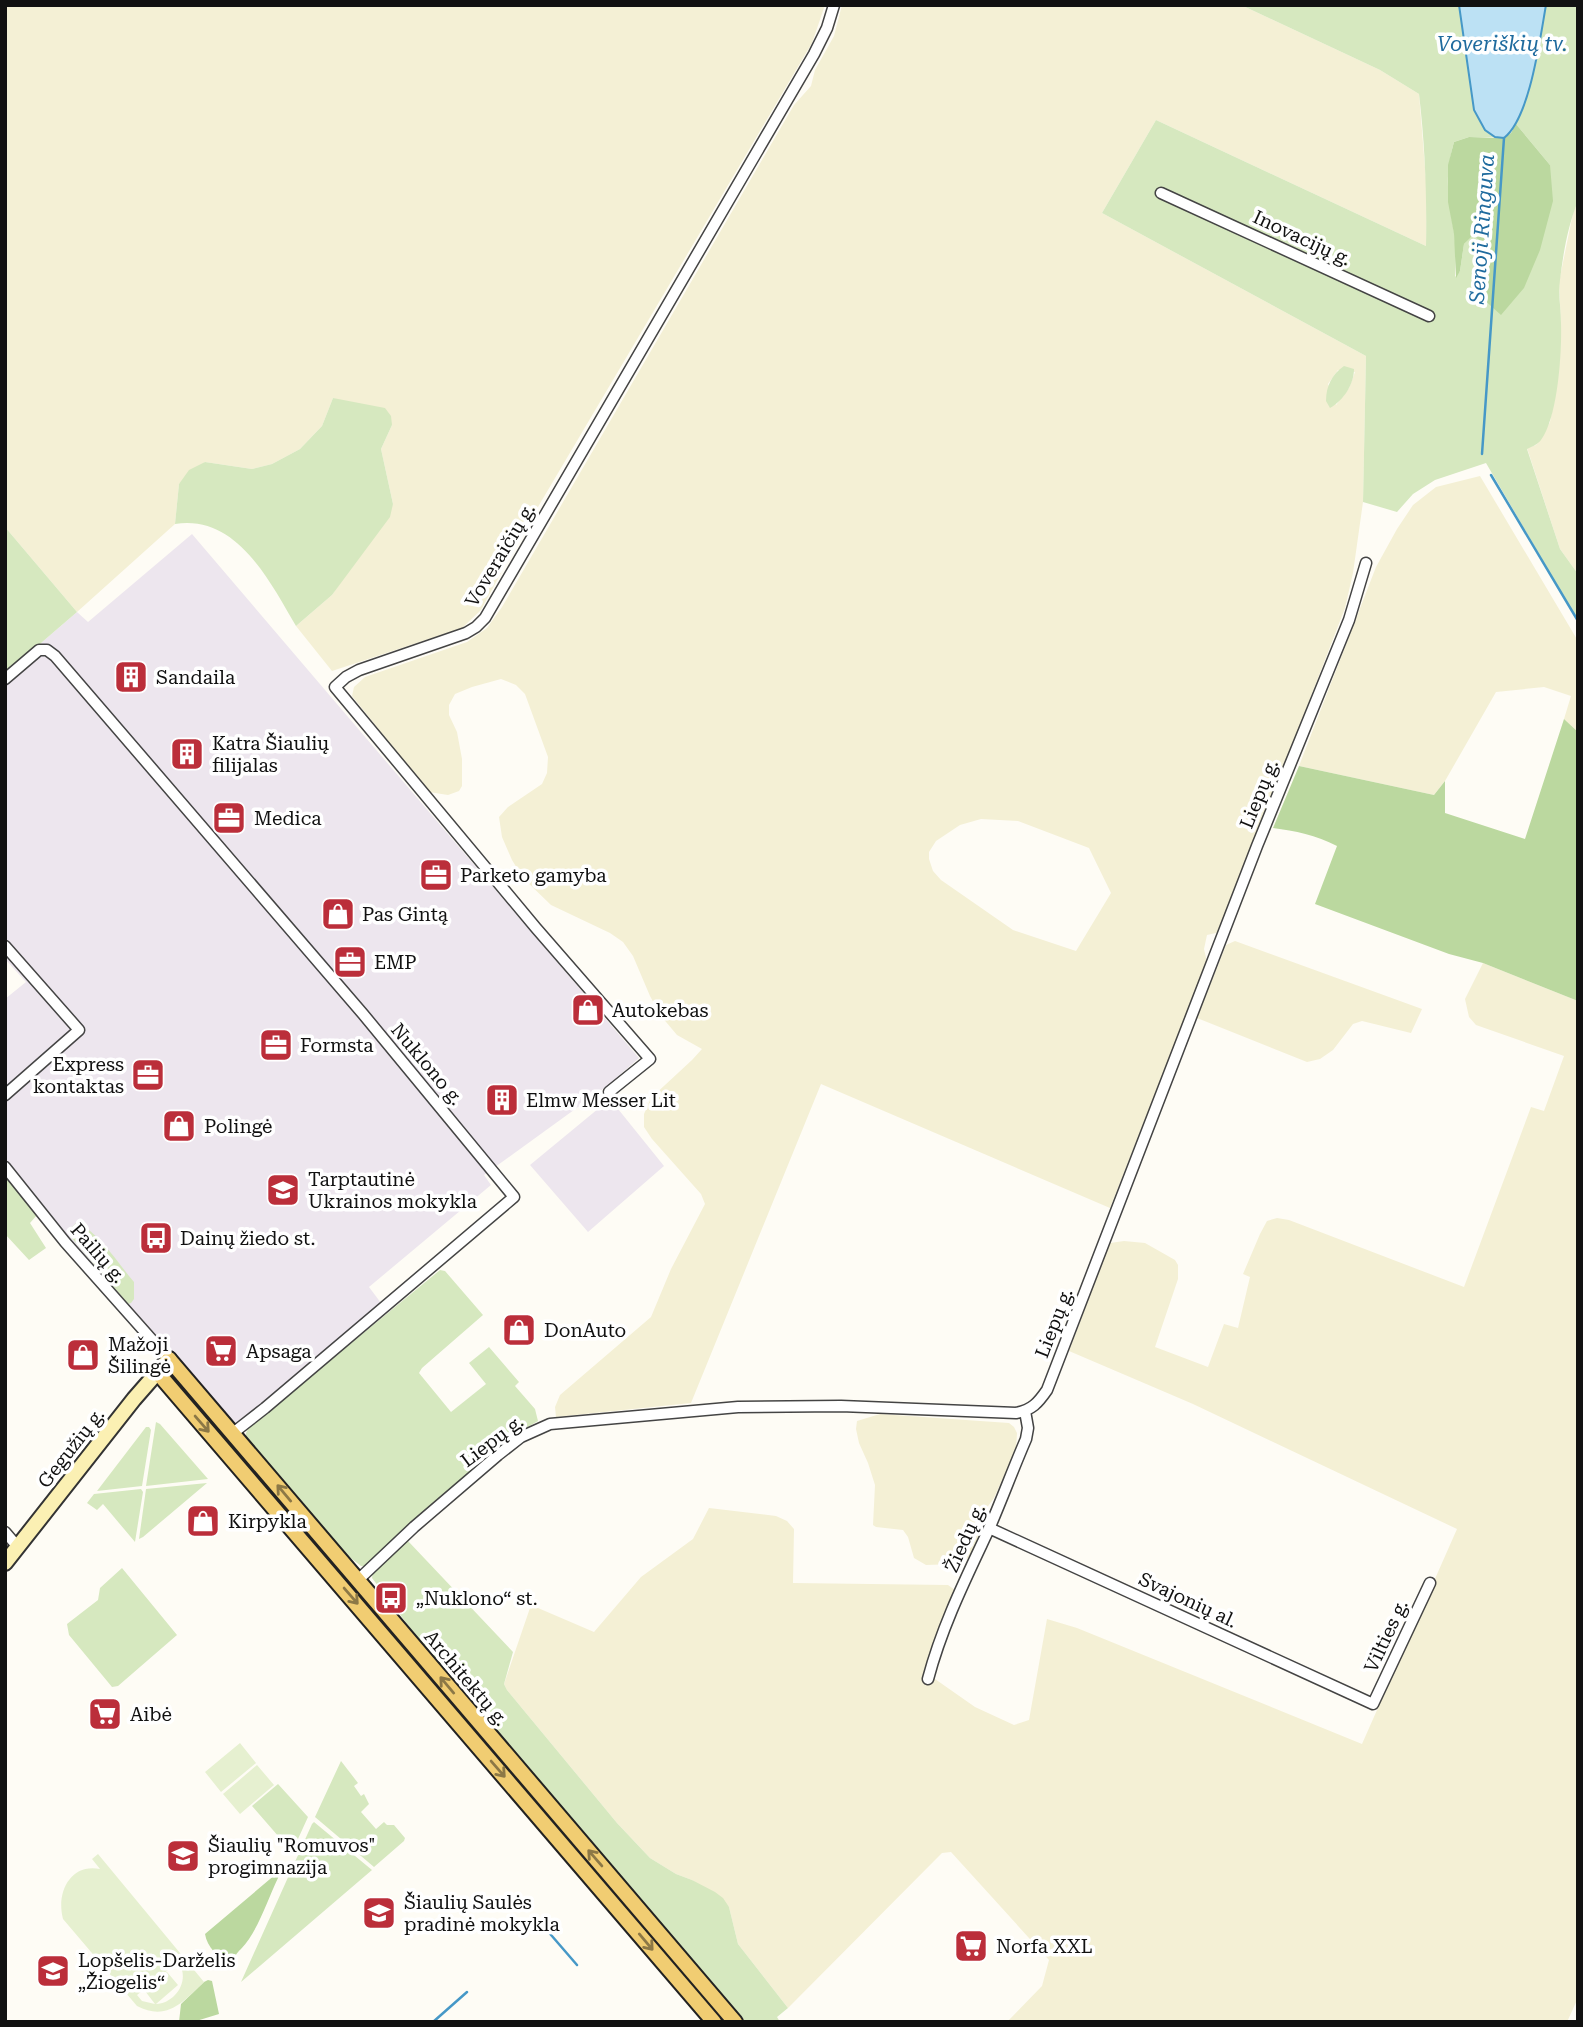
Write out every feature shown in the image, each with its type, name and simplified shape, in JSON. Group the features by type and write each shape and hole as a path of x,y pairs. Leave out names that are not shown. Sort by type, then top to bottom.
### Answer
{"main road":[{"name":"Architektų g.","path":"169,1359 735,2022"},
{"name":"Gegužių g.","path":"5,1563 169,1359"},
{"name":"Architektų g.","path":"157,1372 714,2022"},
{"path":"452,1715 464,1705"}],"street":[{"name":"Voveraičių g.","path":"609,1092 650,1059 536,928 335,687 359,670 467,634 485,618 814,54 827,28 834,5"},
{"name":"Inovacijų g.","path":"1161,193 1429,316"},
{"name":"Liepų g.","path":"358,1580 414,1527 498,1455 521,1437 550,1424 738,1407 841,1406 1025,1411 1037,1404 1047,1390 1266,824 1349,620 1366,564"},
{"name":"Nuklono g.","path":"5,678 39,650 47,650 55,656 363,1014 514,1197 233,1433"},
{"path":"5,946 79,1030 5,1095"},
{"name":"Pailių g.","path":"5,1167 65,1242 169,1359"},
{"name":"Žiedų g.","path":"928,1679 952,1610 1026,1439 1028,1428 1025,1411"},
{"name":"Svajonių al.","path":"989,1528 1373,1704"},
{"path":"5,1532 17,1546"},
{"name":"Vilties g.","path":"1373,1704 1430,1583"}],"shaded area":[{"path":"5,5 825,5 812,43 522,534 481,610 462,628 332,671 296,626 332,595 393,504 381,449 392,425 333,398 322,426 300,449 272,464 252,469 205,462 179,484 175,524 77,612 5,527"},
{"path":"842,5 1241,5 1380,70 1419,94 1427,192 1426,246 1156,120 1102,213 1366,356 1363,502 1345,608 1222,927 1216,933 1207,935 1204,949 1207,962 1110,1208 821,1084 691,1403 556,1417 555,1407 560,1395 651,1317 671,1269 705,1204 701,1194 644,1127 644,1114 651,1098 702,1049 677,1035 661,1016 633,956 623,942 551,905 523,878 512,860 502,837 499,817 508,807 542,784 547,773 548,757 525,694 516,685 501,679 455,694 449,705 449,715 457,732 462,759 462,786 459,791 448,795 429,792 352,696 354,687 365,677 467,642 487,628 502,607 794,105 811,86 815,70 834,36","holes":["1338,370 1355,372 1349,388 1336,405 1328,384","981,819 1018,821 1089,848 1111,893 1076,951 1013,930 941,880 933,871 929,852 936,841 960,825"]},
{"path":"1578,201 1578,574 1560,549 1527,448 1536,445 1550,422 1560,351 1559,282 1573,213"},
{"path":"1480,476 1578,641 1578,732 1564,719 1571,696 1544,687 1496,692 1445,781 1434,795 1299,766 1376,567 1397,529 1413,505 1436,487"},
{"path":"192,534 639,1058 607,1086 484,1175 491,1185 369,1287 381,1303 242,1422 236,1423 225,1416 160,1340 148,1347 132,1324 5,1175 5,999 26,982 5,959 5,674 77,612 88,622"},
{"path":"1235,941 1422,1009 1411,1033 1362,1021 1353,1024 1333,1050 1320,1059 1307,1062 1197,1018 1226,945"},
{"path":"1483,963 1578,1001 1578,1998 1567,2022 1007,2022 1042,1986 1049,1960 951,1852 942,1853 788,2008 738,1944 729,1907 692,1880 676,1874 650,1858 617,1823 507,1690 504,1684 531,1605 594,1632 641,1577 693,1539 709,1508 776,1516 787,1521 794,1529 793,1583 948,1585 955,1590 925,1672 975,1707 1014,1725 1029,1720 1047,1619 1077,1628 1362,1744 1457,1529 1193,1404 1069,1351 1110,1243 1145,1243 1175,1260 1178,1265 1178,1279 1155,1347 1208,1367 1224,1324 1238,1328 1250,1277 1243,1274 1267,1221 1277,1218 1289,1220 1464,1287 1531,1107 1544,1111 1564,1056 1476,1025 1469,1017 1465,999"},
{"path":"610,1099 664,1166 588,1232 530,1165"},
{"path":"880,1414 1009,1423 1014,1427 1017,1433 1016,1449 994,1498 986,1509 975,1550 967,1559 955,1564 926,1565 914,1558 903,1530 873,1525 875,1485 856,1429 857,1421"}],"green space":[{"path":"1241,5 1459,5 1474,110 1485,130 1495,137 1469,137 1454,142 1448,177 1455,243 1455,277 1460,271 1464,244 1473,234 1486,246 1482,297 1550,165 1516,124 1535,65 1546,5 1578,5 1578,201 1566,240 1560,280 1560,367 1547,430 1539,442 1527,449 1560,549 1578,574 1578,621 1486,463 1435,480 1413,494 1397,512 1363,502 1366,356 1102,213 1156,120 1426,246 1425,170 1419,94 1380,70"},
{"path":"1516,124 1550,165 1553,201 1540,250 1524,288 1501,315 1482,298 1486,246 1473,235 1464,244 1460,271 1456,278 1454,234 1448,202 1448,165 1454,142 1469,137 1504,138"},
{"path":"1344,366 1354,369 1350,386 1344,396 1330,408 1326,401 1327,390 1333,377"},
{"path":"333,398 385,408 391,416 392,425 381,449 393,504 390,517 332,595 296,626 263,572 234,540 197,524 175,524 179,484 189,470 205,462 252,469 272,464 300,449 322,426"},
{"path":"5,527 77,612 5,674"},
{"path":"1564,719 1578,732 1578,1001 1483,963 1449,954 1315,904 1337,846 1305,834 1273,828 1299,766 1434,795 1445,781 1445,813 1525,839"},
{"path":"5,1175 37,1215 30,1223 46,1248 29,1260 5,1234"},
{"path":"77,1222 101,1241 134,1282 134,1299 131,1303 128,1304 70,1236 71,1228"},
{"path":"440,1270 445,1271 483,1315 419,1373 451,1412 486,1384 469,1363 489,1347 519,1382 515,1386 535,1409 538,1421 526,1428 416,1521 368,1566 361,1566 339,1549 246,1439 246,1433 249,1427"},
{"path":"181,1381 453,1703 452,1704 177,1384"},
{"path":"156,1422 160,1424 208,1479 146,1486"},
{"path":"146,1427 151,1430 142,1486 97,1491"},
{"path":"207,1483 143,1537 139,1539 146,1489"},
{"path":"141,1489 143,1492 135,1542 103,1504 97,1510 87,1503 94,1494"},
{"path":"408,1541 513,1652 504,1684 507,1690 617,1823 650,1858 723,1898 729,1907 738,1944 788,2008 777,2017 780,2022 744,2022 430,1654 372,1578 381,1562"},
{"path":"122,1568 177,1635 118,1686 112,1687 69,1635 67,1624 98,1600 100,1588"},
{"path":"461,1711 727,2022 722,2022 461,1715"},
{"path":"240,1743 256,1763 221,1792 205,1772"},
{"path":"341,1761 358,1783 354,1786 361,1796 364,1794 369,1804 361,1812 376,1829 384,1822 394,1825 405,1838 374,1867 315,1817"},
{"path":"257,1765 274,1785 240,1814 223,1794"},
{"path":"278,1784 308,1817 292,1852 252,1806"},
{"path":"314,1822 372,1870 241,1982 312,1824"},
{"path":"98,1854 204,1982 174,2007 157,2012 137,2006 63,1919 61,1909 64,1890 73,1875 90,1868 100,1869 92,1859","holes":["178,1962 182,1969 182,1982 170,1999 156,2004 178,1985 167,1972 145,1991 155,2004 142,2001 137,1995"]},
{"path":"279,1874 278,1878 247,1942 230,1962 221,1958 211,1948 205,1934"},
{"path":"208,1980 212,1981 219,2014 193,2022 179,2022 181,2004"}],"water":[{"name":"Voveriškių tv.","path":"1459,5 1546,5 1527,96 1513,128 1504,138 1495,137 1485,130 1474,110"}],"waterway":[{"name":"Senoji Ringuva","path":"1482,454 1504,138"},
{"name":"Senoji Ringuva","path":"1491,475 1578,621"},
{"path":"539,1921 577,1965"},
{"path":"433,2022 467,1992"}],"place":[{"name":"Sandaila","path":"131,677"},
{"name":"Katra Šiaulių filijalas","path":"187,754"},
{"name":"Medica","path":"229,818"},
{"name":"Parketo gamyba","path":"436,875"},
{"name":"Pas Gintą","path":"338,914"},
{"name":"EMP","path":"350,962"},
{"name":"Autokebas","path":"588,1010"},
{"name":"Formsta","path":"276,1045"},
{"name":"Express kontaktas","path":"148,1075"},
{"name":"Elmw Messer Lit","path":"502,1100"},
{"name":"Polingė","path":"179,1126"},
{"name":"Tarptautinė Ukrainos mokykla","path":"283,1190"},
{"name":"Dainų žiedo st.","path":"156,1238"},
{"name":"DonAuto","path":"519,1330"},
{"name":"Apsaga","path":"221,1351"},
{"name":"Mažoji Šilingė","path":"83,1355"},
{"name":"Kirpykla","path":"203,1521"},
{"name":"„Nuklono“ st.","path":"391,1598"},
{"name":"Aibė","path":"105,1714"},
{"name":"Šiaulių \"Romuvos\" progimnazija","path":"183,1856"},
{"name":"Šiaulių Saulės pradinė mokykla","path":"379,1913"},
{"name":"Norfa XXL","path":"971,1946"},
{"name":"Lopšelis-Darželis „Žiogelis“","path":"53,1971"}]}
